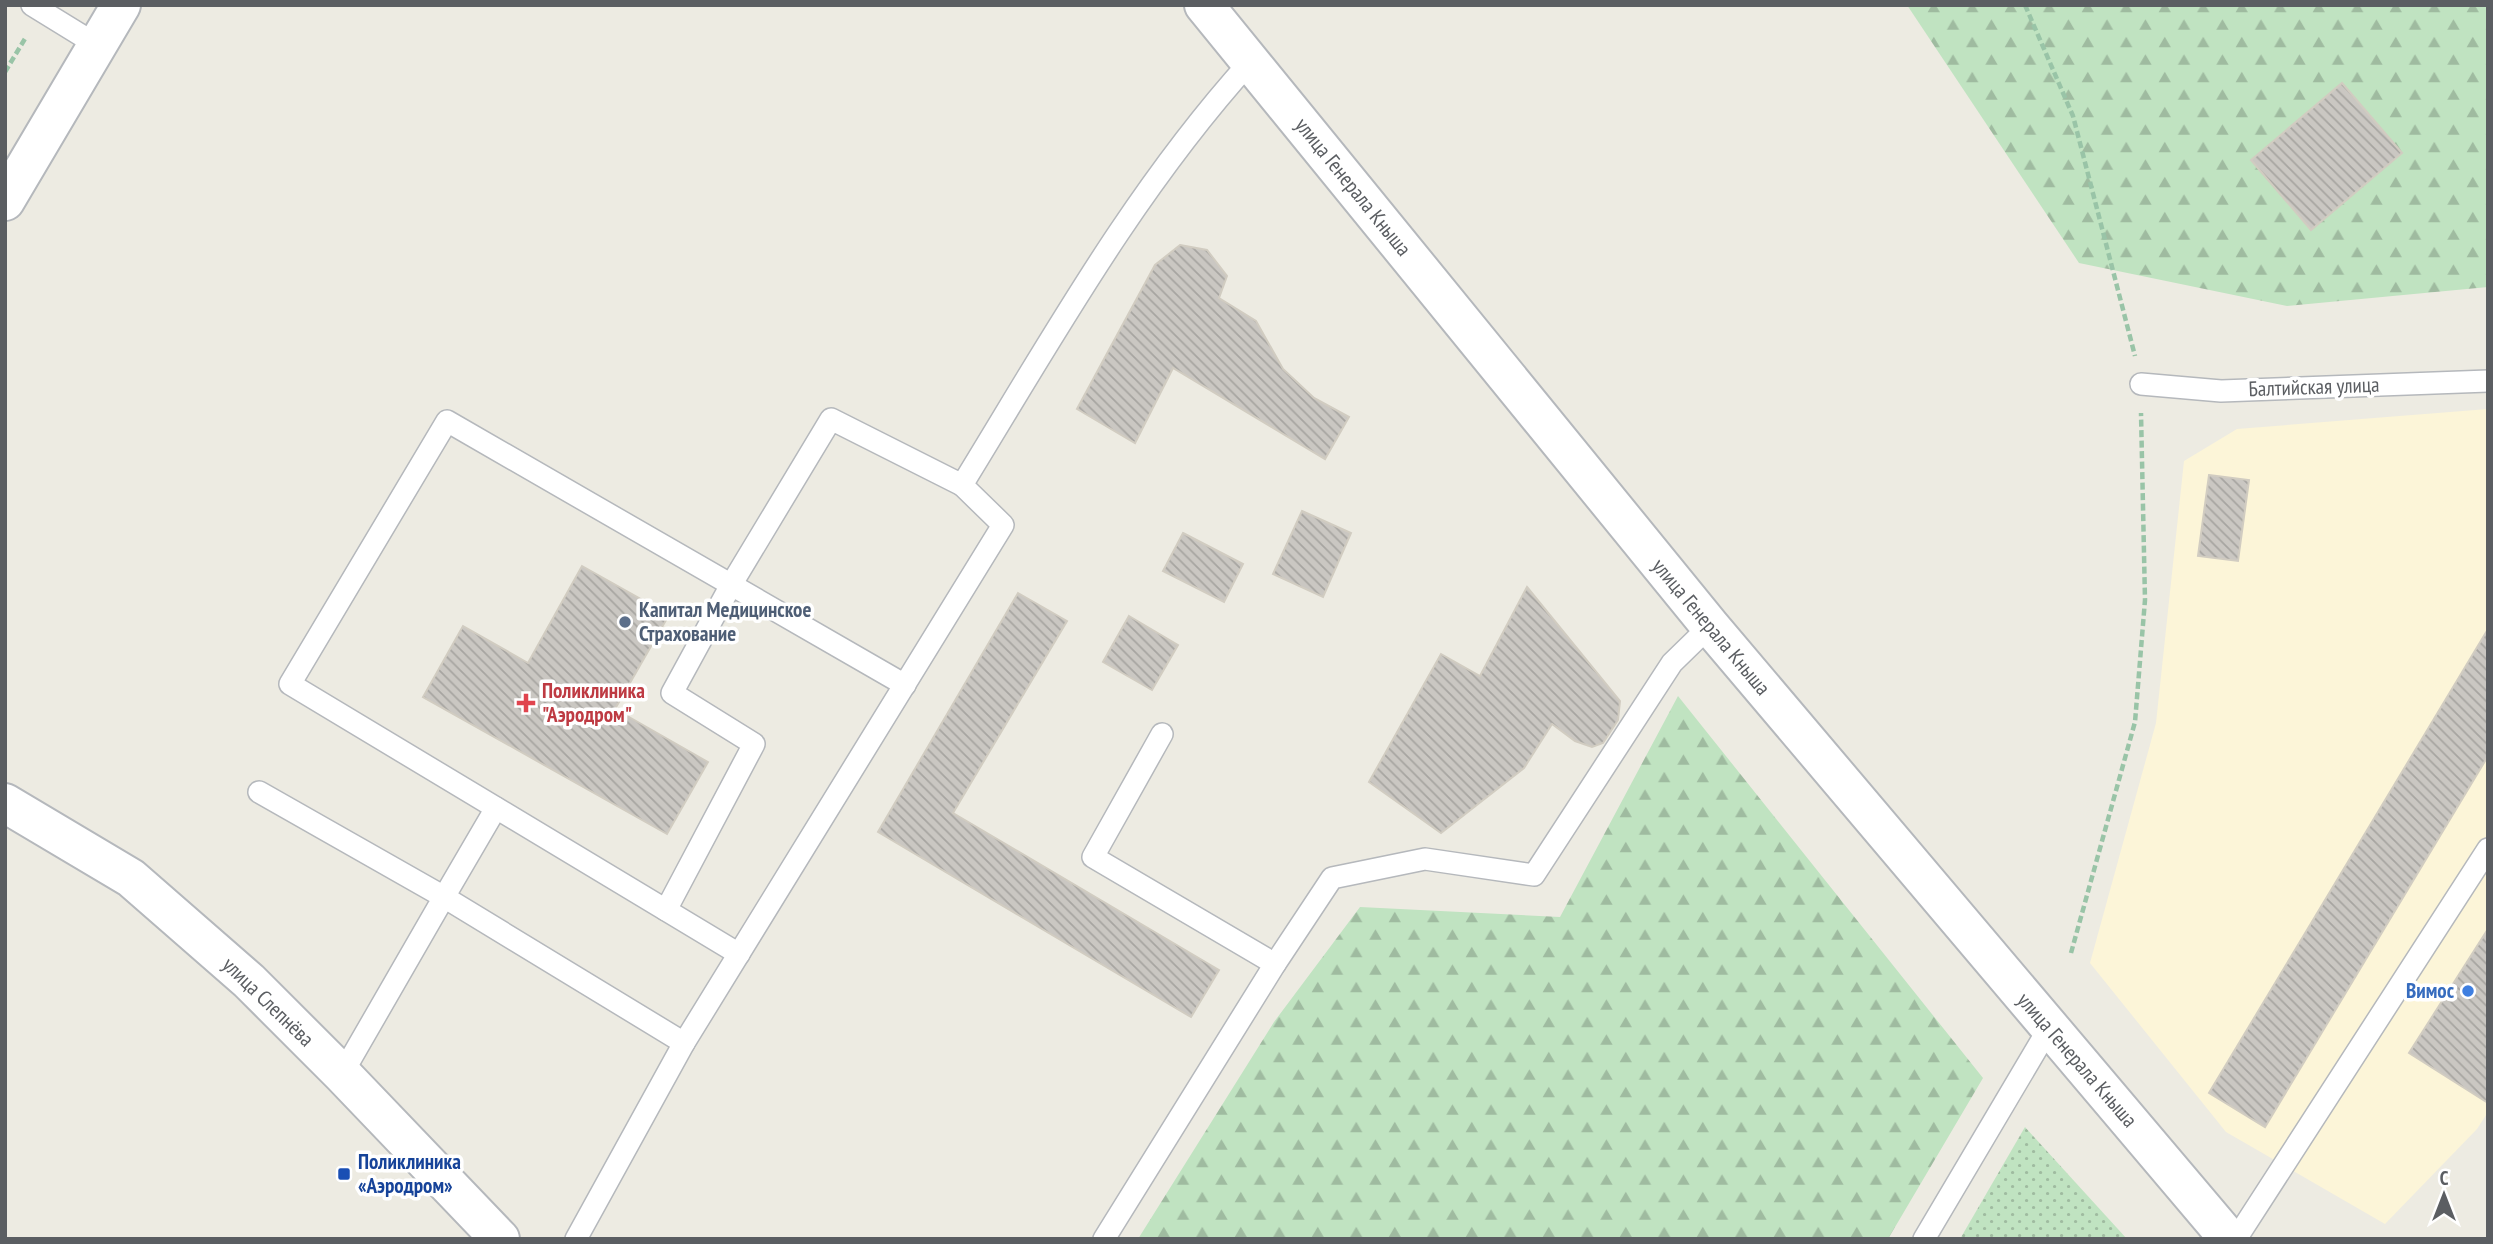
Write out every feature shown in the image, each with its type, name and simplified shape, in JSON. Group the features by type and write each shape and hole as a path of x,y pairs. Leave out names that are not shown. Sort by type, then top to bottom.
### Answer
{"street":[{"path":"5,201 121,5"},
{"name":"улица Генерала Кныша","path":"1204,5 1710,626 2226,1237"},
{"name":"улица Слепнёва","path":"5,803 131,878 249,981 500,1239"}],"lane":[{"path":"36,9 97,45"},
{"path":"962,485 1108,248 1210,106 1250,62"},
{"name":"Балтийская улица","path":"2141,384 2221,391 2488,381"},
{"path":"576,1239 684,1043 1003,525 962,485 831,419 731,585 672,693 754,744 666,910"},
{"path":"739,954 290,684 447,421 905,685"},
{"path":"1104,1239 1275,964 1332,878 1425,859 1534,876 1672,663 1710,626"},
{"path":"1162,734 1093,857 1275,964"},
{"path":"259,792 443,897 684,1043"},
{"path":"342,1074 496,808"},
{"path":"2226,1237 2488,849"},
{"path":"1924,1239 2049,1028"}],"path":[{"path":"2025,5 2073,116 2131,333 2141,384 2145,600 2135,722 2071,953"},
{"path":"5,72 36,9"}],"shaded area":[{"path":"2488,409 2488,1112 2477,1129 2385,1224 2226,1132 2090,963 2156,723 2184,461 2237,429"}],"green space":[{"path":"1907,5 2488,5 2488,287 2287,306 2079,263"},
{"path":"1678,696 1983,1078 1888,1239 1138,1239 1274,1022 1360,907 1560,917"},
{"path":"2025,1127 2127,1239 1960,1239"}],"building":[{"path":"2342,83 2402,153 2311,230 2251,160"},
{"path":"1180,245 1207,250 1227,276 1219,298 1256,321 1283,369 1314,398 1349,417 1325,459 1173,368 1135,443 1077,409 1155,265"},
{"path":"2209,475 2249,480 2238,561 2198,556"},
{"path":"1302,511 1351,533 1323,597 1273,574"},
{"path":"1183,533 1243,564 1224,602 1163,571"},
{"name":"Поликлиника \"Аэродром\"","path":"582,566 669,615 615,709 708,762 667,834 423,697 463,626 528,663"},
{"path":"1527,587 1620,701 1618,720 1603,743 1592,747 1575,741 1552,724 1524,768 1441,833 1369,782 1441,654 1480,676"},
{"path":"1018,593 1067,621 953,813 1219,970 1191,1017 878,832"},
{"path":"1129,616 1178,645 1152,690 1103,662"},
{"path":"2488,629 2488,756 2265,1127 2209,1093"},
{"name":"Вимос","path":"2488,929 2488,1103 2409,1053"}],"place":[{"name":"Капитал Медицинское Страхование","path":"625,622"},
{"name":"Поликлиника \"Аэродром\"","path":"526,703"},
{"name":"Вимос","path":"2468,991"},
{"name":"Поликлиника «Аэродром»","path":"344,1174"}]}
